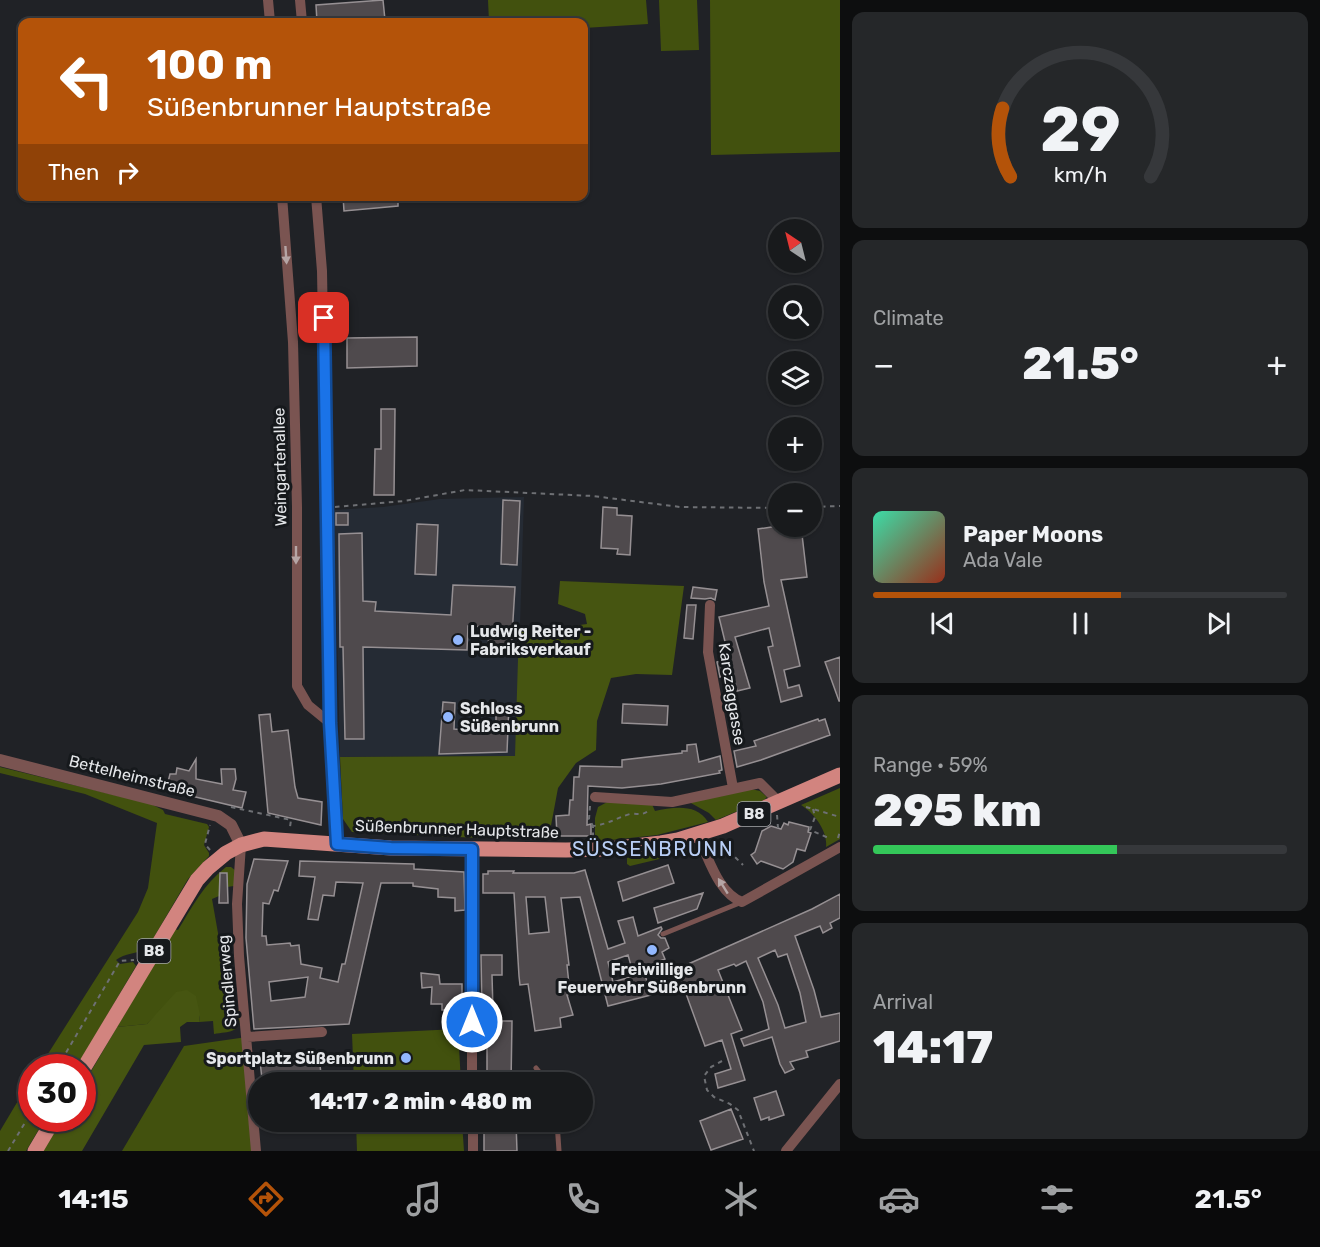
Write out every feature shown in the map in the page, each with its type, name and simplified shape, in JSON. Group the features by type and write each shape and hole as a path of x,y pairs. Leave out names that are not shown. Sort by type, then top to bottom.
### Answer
{"main road":[{"name":"Süßenbrunner Hauptstraße","path":"241,845 264,839 391,848 472,849 609,849 661,843 697,835 778,809 840,775"},
{"name":"B8","path":"92,1054 202,874 220,857 241,845"},
{"path":"35,1151 46,1132"}],"street":[{"path":"268,0 270,18"},
{"path":"300,0 302,18"},
{"name":"Weingartenallee","path":"282,201 292,342 297,507 297,686 308,705 330,723"},
{"path":"316,201 322,271 328,508 330,723 337,844"},
{"name":"Karczaggasse","path":"710,605 708,652 733,788"},
{"name":"Bettelheimstraße","path":"0,760 179,804 218,816 231,825 241,845"},
{"path":"595,797 672,802 760,783 778,809"},
{"path":"697,835 722,886 731,898 742,902 838,845"},
{"name":"Spindlerweg","path":"241,845 237,904 238,956 256,1151"},
{"path":"472,849 472,1072"},
{"path":"247,1037 322,1032"},
{"path":"786,1151 840,1084"},
{"path":"473,1132 473,1151"}],"lane":[{"path":"663,934 742,902"},
{"path":"536,1068 539,1072"},
{"path":"558,1132 559,1151"}],"path":[{"path":"328,508 404,501 465,490 593,496 680,507 768,508"},
{"path":"822,507 840,506"},
{"path":"593,840 593,826 589,819 591,800 595,797"},
{"path":"231,807 291,820 290,828"},
{"path":"806,807 840,817"},
{"path":"593,826 608,824 631,814 644,814 651,809"},
{"path":"778,809 778,828"},
{"path":"813,809 815,817 810,830 822,834 838,845"},
{"path":"210,851 205,844 211,822"},
{"path":"714,852 735,857 743,865"},
{"path":"65,1054 120,961 149,959"},
{"path":"722,1061 711,1067 704,1076 707,1090 714,1097 738,1110 754,1151"},
{"path":"8,1151 19,1132"}],"shaded area":[{"path":"524,497 516,756 340,757 334,510 383,507 440,499"}],"green space":[{"path":"488,0 646,0 648,24 588,28 588,18 489,18"},
{"path":"659,0 697,0 699,50 661,51"},
{"path":"710,0 840,0 840,152 711,155"},
{"path":"560,581 684,586 672,675 636,674 611,678 597,721 596,750 576,763 558,788 550,831 479,838 352,832 343,819 340,757 515,756 519,627 557,628 587,624 585,614 558,604"},
{"path":"0,767 151,804 163,810 165,814 207,824 209,827 204,845 209,856 188,879 147,949 116,960 120,964 133,962 136,966 84,1054 48,1054 138,912 148,888 157,823 85,794 0,773"},
{"path":"840,788 840,839 826,847 825,835 819,823 801,805"},
{"path":"751,789 760,791 767,797 716,820 709,813 689,802"},
{"path":"611,800 651,802 655,811 669,808 691,809 698,812 708,822 657,835 595,840 595,818 598,807"},
{"path":"685,848 691,850 630,866 627,864 627,858"},
{"path":"226,867 231,867 236,871 234,886 220,888 219,896 212,899 231,1007 239,1010 238,1027 235,1030 214,1034 213,1021 199,1022 200,1015 154,1017 147,1024 117,1027 175,929 178,930 205,888"},
{"path":"187,990 196,996 199,1022 187,1022 180,1027 181,1042 144,1045 96,1127 96,1063 117,1027 147,1024 176,992"},
{"name":"Sportplatz Süßenbrunn","path":"458,1029 460,1072 354,1072 352,1034"},
{"path":"247,1037 250,1072 248,1132 254,1132 256,1151 122,1151 184,1046"},
{"path":"18,1101 18,1132 37,1132 26,1151 0,1151 0,1131"},
{"path":"54,1132 93,1132 82,1151 43,1151"},
{"path":"356,1132 463,1132 464,1151 357,1151"}],"building":[{"path":"383,0 385,18 317,18 316,5"},
{"path":"343,201 398,201 398,206 344,211"},
{"path":"417,337 417,366 347,368 347,338"},
{"path":"381,409 395,409 394,495 374,495 375,449 381,449"},
{"path":"503,500 520,501 517,565 501,564"},
{"path":"603,507 617,508 617,515 632,516 630,555 617,554 618,549 601,548"},
{"path":"336,513 348,513 348,525 336,525"},
{"path":"417,524 438,525 436,575 415,574"},
{"path":"768,528 768,537 802,537 807,577 781,580 800,666 784,670 788,688 799,685 802,696 781,702 768,647 773,646 769,628 735,637 750,688 737,691 733,673 720,677 717,662 729,658 719,617 769,606 758,529"},
{"path":"362,533 363,601 376,602 375,611 451,615 453,585 515,587 511,653 488,652 489,627 468,626 467,650 363,647 364,739 345,739 343,647 340,647 339,534"},
{"path":"693,587 717,590 715,600 691,598"},
{"path":"687,605 696,605 693,639 684,638"},
{"path":"840,657 840,701 839,701 825,662"},
{"name":"Schloss Süßenbrunn","path":"443,702 455,703 454,729 496,732 496,705 509,705 507,752 439,754"},
{"path":"623,704 668,706 667,725 622,723"},
{"path":"270,714 272,732 288,730 298,798 322,802 321,825 268,813 259,715"},
{"path":"818,719 819,721 825,719 830,735 737,767 734,751 756,746 754,741"},
{"path":"696,744 699,762 720,756 722,770 719,771 720,773 661,784 622,788 588,786 587,825 591,824 591,836 557,836 556,816 569,815 570,800 573,800 574,777 579,777 580,766 622,767 622,760 682,753 682,751 687,751 687,745"},
{"path":"196,759 196,779 222,784 221,769 235,769 236,779 233,790 246,792 242,808 166,790 170,774 176,774 177,768 189,771"},
{"path":"789,822 809,827 808,832 811,833 805,851 797,849 793,862 783,869 761,861 757,864 751,855 755,852 762,831 771,826 781,829 784,823 788,825"},
{"path":"254,859 288,861 278,891 274,890 269,904 263,903 262,936 266,936 267,945 290,943 291,946 299,945 301,964 322,968 320,978 338,982 342,964 345,964 363,883 336,882 334,896 323,895 318,920 308,919 315,877 299,876 300,861 414,864 414,869 464,872 465,910 455,911 455,898 438,897 438,889 413,886 413,883 381,883 349,1024 254,1029 246,938 247,884","holes":["308,977 305,997 271,1001 269,982"]},
{"path":"668,865 674,883 623,901 618,882"},
{"path":"585,870 608,949 625,943 618,921 633,917 638,936 661,927 658,935 665,938 669,948 662,952 665,959 650,965 652,972 645,975 651,995 608,1006 580,897 561,898 569,965 567,965 570,994 567,995 573,1015 560,1018 561,1027 535,1031 528,984 520,985 514,893 483,893 483,874 488,874 488,871 574,873","holes":["526,897 545,897 549,932 529,934","628,955 634,976 613,982 608,962"]},
{"path":"220,873 227,873 228,903 219,903"},
{"path":"703,893 697,909 658,923 654,908"},
{"path":"840,894 840,918 830,923 832,928 823,933 820,926 795,936 821,1017 840,1013 840,1041 806,1051 808,1057 790,1062 794,1069 785,1073 772,1037 744,1046 741,1039 769,1029 763,1002 746,961 718,970 742,1030 731,1034 745,1080 718,1088 715,1074 731,1069 722,1040 705,1046 677,969 812,909","holes":["775,950 778,957 787,954 800,993 806,1022 785,1028 758,958"]},
{"path":"481,955 502,955 502,975 492,975 493,1010 482,1011"},
{"path":"421,973 439,975 440,984 462,984 462,1010 442,1010 442,1004 431,1004 432,987 422,988"},
{"path":"487,1021 512,1021 511,1072 487,1072"},
{"path":"319,1056 321,1072 261,1072 260,1061"},
{"path":"776,1091 784,1115 761,1120 754,1098"},
{"path":"731,1109 743,1139 711,1150 700,1121"},
{"path":"484,1132 516,1132 517,1151 484,1151"}],"place":[{"name":"Ludwig Reiter - Fabriksverkauf","path":"458,640"},
{"name":"Schloss Süßenbrunn","path":"448,717"},
{"name":"Freiwillige Feuerwehr Süßenbrunn","path":"652,950"},
{"name":"Sportplatz Süßenbrunn","path":"406,1058"}],"district":[{"name":"SÜSSENBRUNN","path":"653,849"}],"route":[{"path":"324,318 330,723 337,844 391,848 472,849 472,1022"}]}
